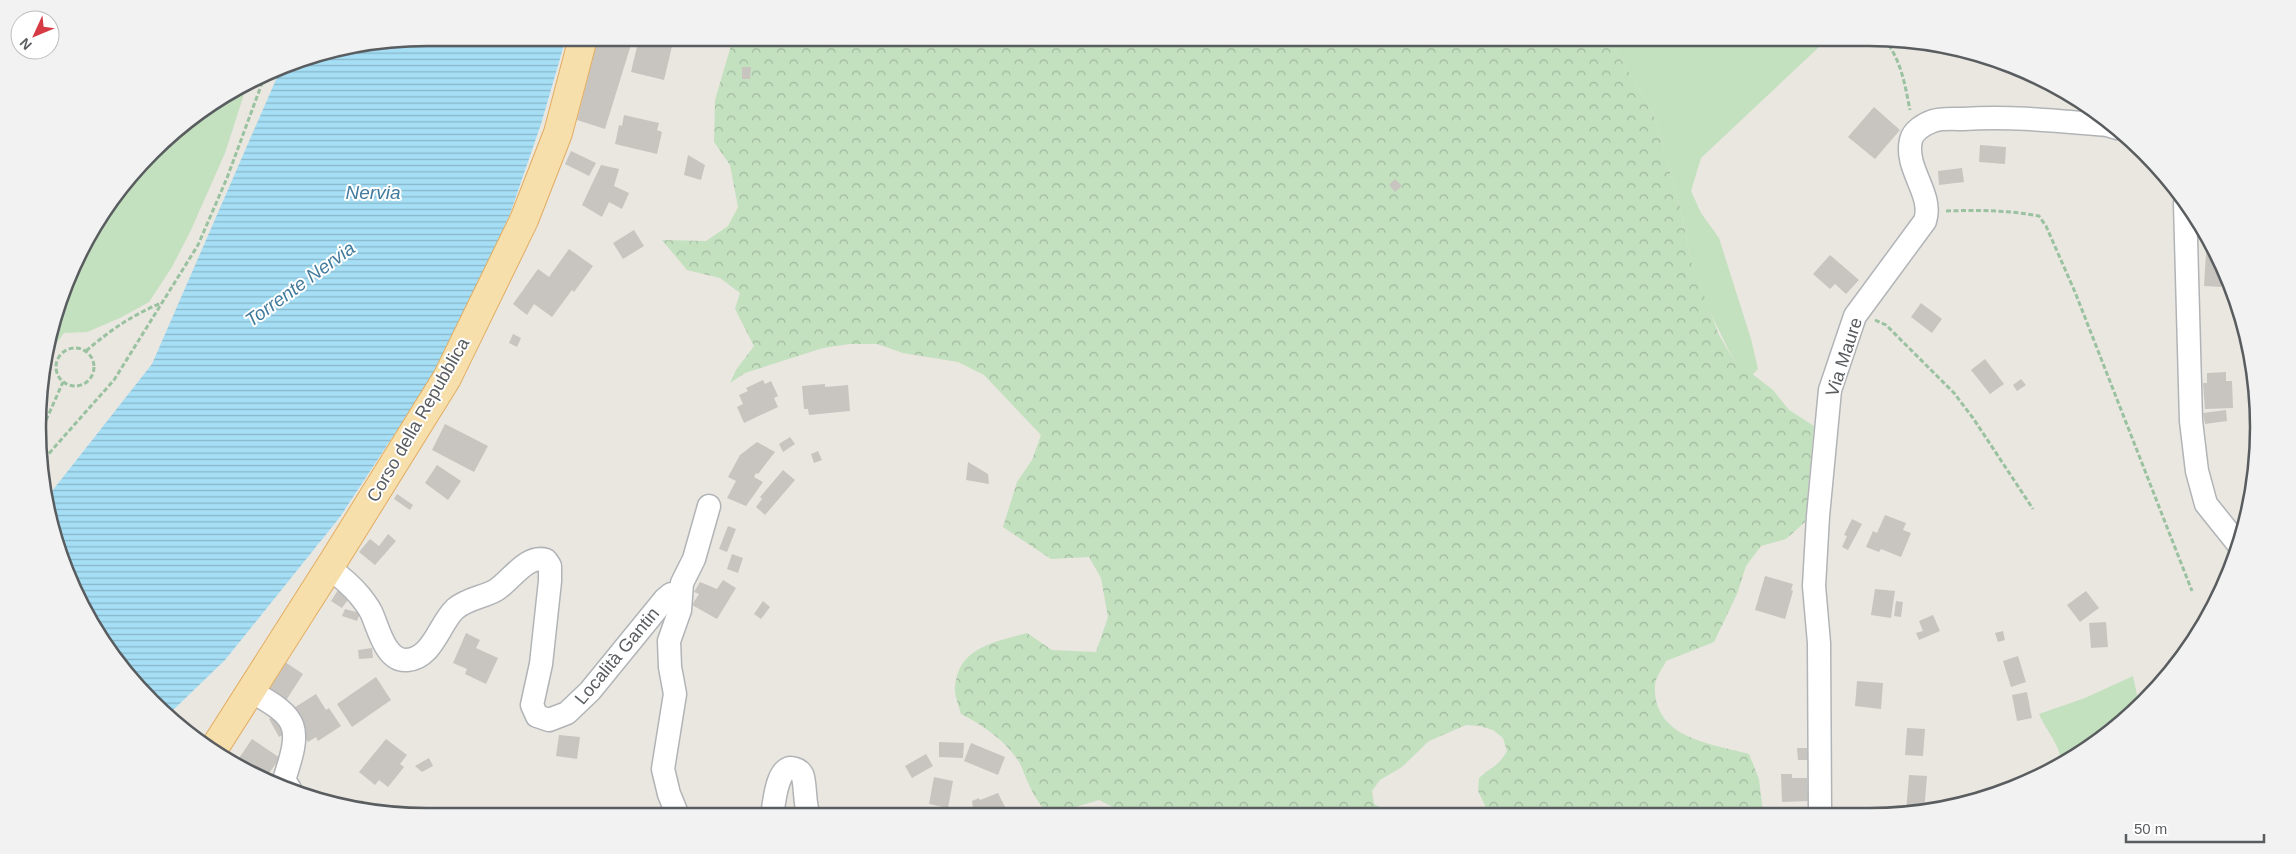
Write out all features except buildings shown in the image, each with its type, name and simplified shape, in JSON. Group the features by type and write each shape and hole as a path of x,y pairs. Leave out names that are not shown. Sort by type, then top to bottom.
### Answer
{"main road":[{"name":"Corso della Repubblica","path":"216,745 447,378 524,220 558,134 581,46"}],"street":[{"path":"1928,212 1915,176 1910,152 1911,139 1918,128 1934,121 2003,116 2100,124"},
{"name":"Via Maure","path":"1820,808 1819,643 1814,586 1818,516 1830,390 1855,316 1925,221 1928,212"},
{"path":"2186,215 2191,421 2197,471 2206,504 2233,538"},
{"path":"675,808 663,769 675,694 670,667 669,641 680,610 682,583 694,559 709,506"},
{"name":"Località Gantin","path":"329,568 359,595 370,611 390,652 397,658 406,660 420,656 434,641 454,611 465,601 496,590 531,562 540,558 546,560 550,566 549,589 540,664 532,705 537,716 549,720 568,713 590,691 665,599 671,594 680,595"},
{"path":"250,691 282,709 293,727 296,735 294,751 284,780"},
{"path":"774,808 780,776 785,770 792,768 799,771 803,778 807,808"}],"path":[{"path":"1891,47 1894,50 1903,78 1912,119 1918,128"},
{"path":"47,455 114,380 198,245 227,178 261,85"},
{"path":"1928,212 1976,210 2021,212 2039,216 2046,226 2075,292 2192,591"},
{"path":"86,351 112,328 143,311 163,303"},
{"path":"1855,316 1868,317 1886,324 1954,393 1973,418 2033,510"},
{"path":"77,347 86,351 93,357 94,375 88,382 80,386 71,386 63,382 57,374 56,364 59,355 67,349 77,347"},
{"path":"46,418 63,382"}],"green space":[{"path":"730,46 1613,46 1652,110 1681,210 1691,261 1719,335 1733,359 1773,390 1789,410 1814,426 1805,522 1786,539 1761,546 1746,566 1737,594 1714,642 1666,661 1655,682 1657,703 1663,717 1673,727 1687,736 1702,742 1749,754 1759,779 1762,808 1486,808 1478,791 1479,778 1498,763 1507,751 1503,738 1493,730 1480,726 1466,725 1429,741 1402,767 1380,780 1372,791 1374,804 1381,808 1113,808 1099,800 1072,808 1043,808 1012,752 996,736 961,714 955,690 958,674 963,663 980,648 1027,633 1052,650 1096,652 1108,617 1101,578 1089,557 1051,559 1003,527 1017,482 1032,460 1041,435 984,375 958,362 903,353 877,344 850,344 823,348 745,373 730,383 736,370 754,346 735,309 740,293 720,278 687,270 662,240 706,241 728,226 738,207 730,165 714,142 715,100"},
{"path":"1613,46 1820,46 1701,158 1691,191 1701,213 1719,238 1751,339 1758,369 1752,375 1733,359 1709,310 1691,261 1681,210 1652,110"},
{"path":"244,93 225,153 191,230 172,267 149,302 120,318 87,332 64,333 56,344 66,305 75,281 97,237 125,195 176,141 215,110"},
{"path":"2133,676 2138,696 2101,729 2060,756 2056,743 2039,714 2085,698"}],"water":[{"name":"Nervia","path":"564,46 541,124 510,214 445,357 340,517 225,660 173,710 125,659 97,617 75,573 66,549 59,526 52,491 152,364 277,77 328,59 402,47"}],"water label":[{"name":"Torrente Nervia","path":"300,284"}]}
